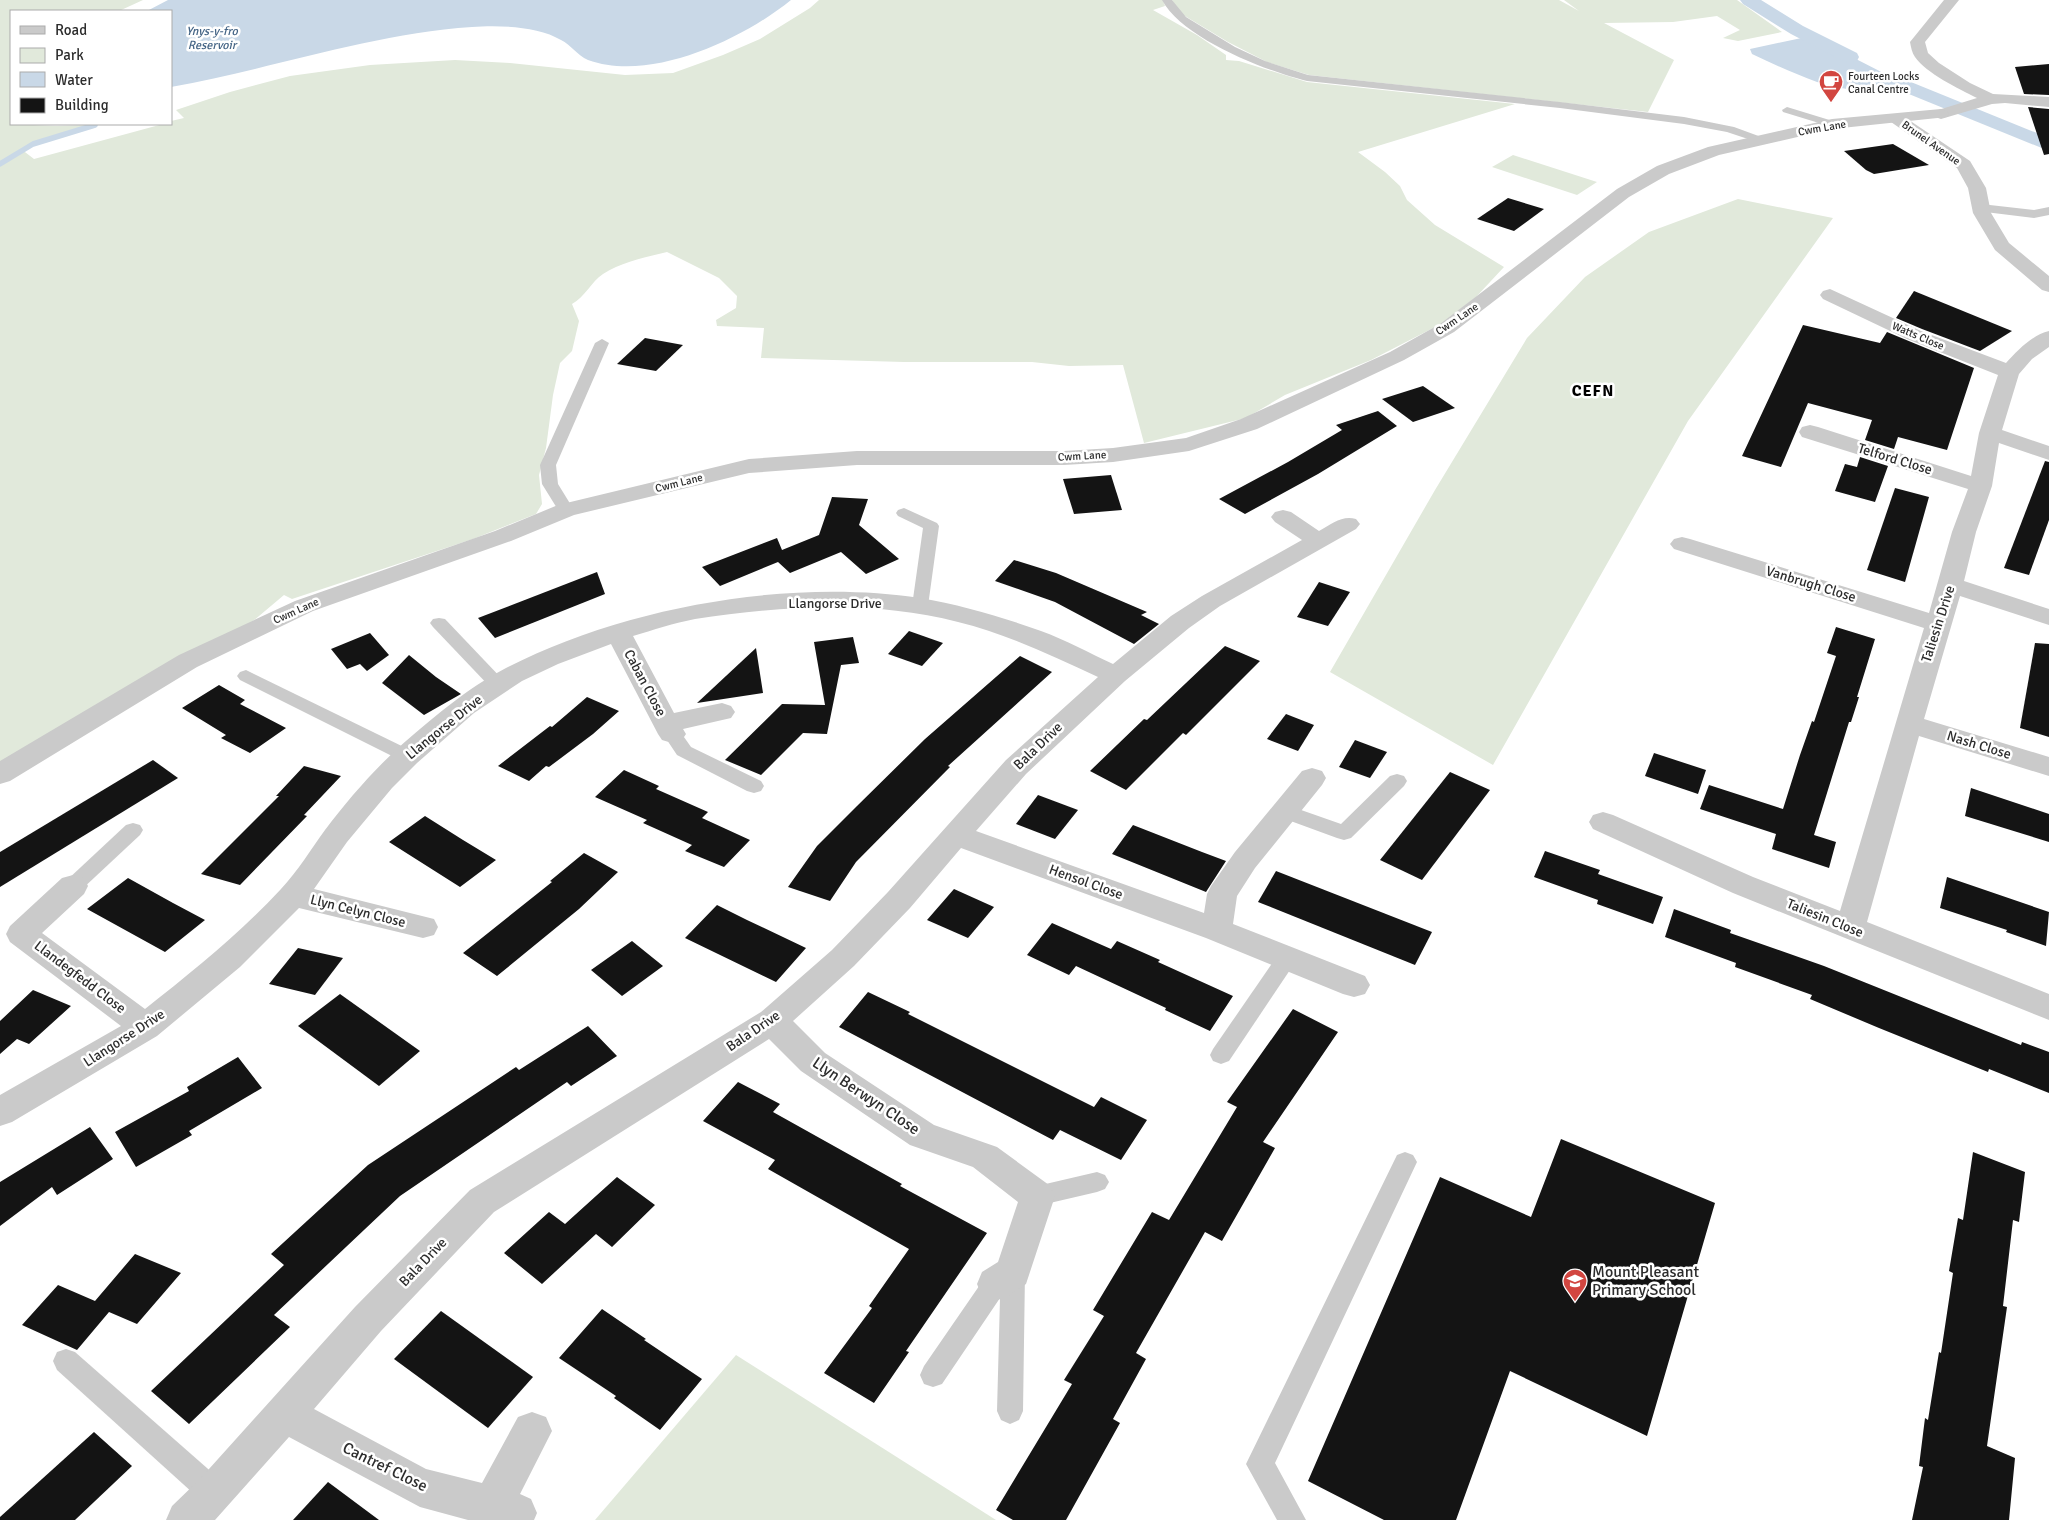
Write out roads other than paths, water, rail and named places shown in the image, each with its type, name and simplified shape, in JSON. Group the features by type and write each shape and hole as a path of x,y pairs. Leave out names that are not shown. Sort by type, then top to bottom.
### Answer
{"street":[{"path":"1952,0 1917,42 1921,55 1952,78 1991,99 2005,98 2049,102"},
{"name":"Cwm Lane","path":"0,774 188,661 304,606 503,536 566,510 749,466 857,458 1064,458 1114,455 1189,444 1249,424 1397,356 1447,328 1623,193 1663,170 1714,151 1832,124 1941,114 1991,99"},
{"name":"Brunel Avenue","path":"1898,119 1964,165 1977,188 1981,208 2002,246 2049,286"},
{"name":"Watts Close","path":"1830,295 1914,336 2009,372"},
{"name":"Taliesin Drive","path":"1850,928 1926,663 1952,585 1964,532 1981,486 1990,433 2009,372 2025,355 2049,337"},
{"name":"Telford Close","path":"1810,432 1981,486"},
{"path":"1990,433 2049,453"},
{"path":"1283,517 1319,541"},
{"name":"Bala Drive","path":"186,1520 214,1492 368,1319 482,1201 772,1021 843,958 899,900 955,834 1016,767 1116,675 1180,622 1211,601 1348,524"},
{"name":"Vanbrugh Close","path":"1682,544 1940,624"},
{"path":"1952,585 2049,618"},
{"name":"Llangorse Drive","path":"0,1112 146,1027 230,959 293,895 337,835 382,781 407,756 465,707 512,676 549,658 618,632 692,612 749,604 819,600 882,602 920,606 963,615 1033,637 1116,675"},
{"name":"Caban Close","path":"618,632 669,728"},
{"path":"669,728 722,712"},
{"name":"Nash Close","path":"1909,724 2049,767"},
{"path":"1217,930 1222,894 1245,860 1312,778"},
{"name":"Taliesin Close","path":"1604,822 1743,886 2049,1007"},
{"name":"Hensol Close","path":"955,834 1217,930 1354,985"},
{"name":"Llandegfedd Close","path":"73,886 21,934 146,1027"},
{"name":"Llyn Celyn Close","path":"293,895 423,927"},
{"name":"Llyn Berwyn Close","path":"772,1021 813,1062 922,1135 985,1157 1037,1196"},
{"path":"1004,1278 1037,1196"},
{"name":"Cantref Close","path":"284,1414 420,1487 505,1510 532,1431"}],"lane":[{"path":"1167,0 1176,14"},
{"path":"1158,8 1176,14 1216,38 1233,58 1316,80 1606,110 1689,121 1730,128 1760,140"},
{"path":"1787,110 1832,124"},
{"path":"1981,208 2034,214 2049,212"},
{"path":"566,510 550,484 548,465 602,342"},
{"path":"904,513 931,526 920,606"},
{"path":"439,622 498,685"},
{"path":"246,676 407,756"},
{"path":"669,728 684,751 754,786"},
{"path":"1284,811 1344,833 1397,781"},
{"path":"73,886 133,830"},
{"path":"1221,1055 1287,958"},
{"path":"1292,1520 1260,1464 1405,1162"},
{"path":"1037,1196 1097,1182"},
{"path":"933,1375 1004,1278"},
{"path":"1004,1278 1010,1411"},
{"path":"66,1361 214,1492"}],"water":[{"name":"Ynys-y-fro Reservoir","path":"168,0 791,0 748,29 722,42 695,53 640,66 613,66 588,60 565,42 552,35 530,29 482,26 434,31 358,44 209,80 172,87 172,10 149,10"},
{"path":"1811,36 1899,81 1952,102 1947,104 1928,95 1915,92 1895,91 1895,94 1826,85 1760,58 1752,54 1750,49"}],"waterway":[{"path":"1749,0 1797,30 1850,57"},
{"path":"1906,86 2049,145"},
{"path":"0,164 33,144 95,125"}],"place":[{"name":"Fourteen Locks Canal Centre","path":"1831,103"},
{"name":"Mount Pleasant Primary School","path":"1575,1302"}],"district":[{"name":"CEFN","path":"1593,391"}]}
